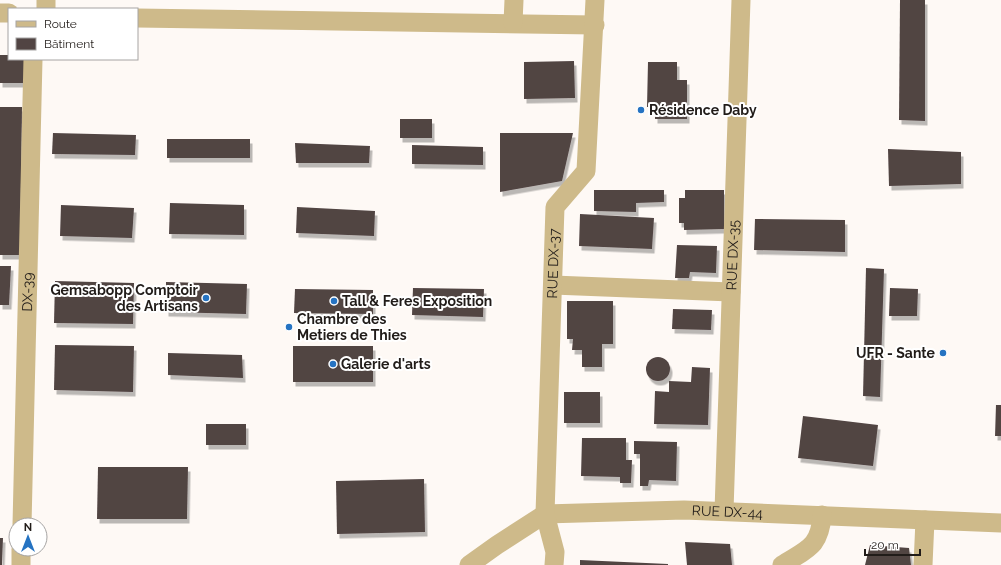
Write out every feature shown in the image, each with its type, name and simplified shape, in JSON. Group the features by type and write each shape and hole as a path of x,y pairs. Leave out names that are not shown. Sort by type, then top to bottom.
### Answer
{"street":[{"path":"513,23 514,0"},
{"name":"RUE DX-37","path":"554,565 555,552 545,514 555,207 586,171 595,0"},
{"name":"RUE DX-35","path":"724,511 741,0"},
{"path":"138,18 594,25"},
{"name":"DX-39","path":"22,517 33,60"},
{"path":"553,285 731,292"},
{"name":"RUE DX-44","path":"545,514 684,510 1001,523"},
{"path":"469,565 545,514"},
{"path":"782,565 812,546 820,531 822,515"},
{"path":"923,565 925,520"}],"building":[{"path":"900,0 925,0 925,121 899,120"},
{"path":"0,55 8,55 8,60 25,60 25,83 0,83"},
{"path":"574,61 575,98 524,99 524,62"},
{"path":"648,62 677,62 677,80 687,80 687,119 655,119 655,107 647,107"},
{"path":"0,107 22,107 20,255 0,255"},
{"path":"400,119 432,119 432,138 400,138"},
{"path":"53,133 136,135 135,155 52,154"},
{"path":"500,133 573,133 562,181 500,192"},
{"path":"167,139 250,139 250,158 167,158"},
{"path":"295,143 370,146 369,163 296,163"},
{"path":"412,145 483,147 483,165 412,164"},
{"path":"888,149 961,152 961,184 889,186"},
{"path":"594,190 664,190 664,202 636,203 636,212 594,211"},
{"path":"685,190 724,190 724,229 684,230 684,223 679,223 679,198 685,198"},
{"path":"170,203 244,205 244,235 169,234"},
{"path":"61,205 134,208 132,238 60,236"},
{"path":"297,207 375,211 374,236 296,233"},
{"path":"580,214 654,218 652,249 579,246"},
{"path":"755,219 845,220 845,252 754,250"},
{"path":"677,245 717,246 716,273 690,272 689,278 675,278"},
{"path":"0,266 11,266 9,305 0,305"},
{"path":"866,268 884,269 880,397 863,396"},
{"path":"55,281 134,283 133,324 54,323"},
{"name":"Gemsabopp Comptoir des Artisans","path":"166,282 247,284 246,314 166,312"},
{"path":"413,288 484,289 483,317 412,315"},
{"path":"890,288 918,289 917,316 889,316"},
{"name":"Tall & Feres Exposition","path":"295,289 373,290 373,314 294,313"},
{"path":"567,301 613,301 613,344 602,344 602,367 582,367 582,350 572,350 573,339 567,339"},
{"path":"673,309 712,310 711,330 672,329"},
{"path":"55,345 134,346 133,392 54,390"},
{"name":"Galerie d'arts","path":"293,346 373,346 373,382 293,382"},
{"path":"168,353 242,355 243,378 168,375"},
{"path":"658,357 667,360 670,369 667,378 658,381 649,378 646,369 649,360"},
{"path":"692,367 710,368 708,425 654,424 655,391 669,392 669,381 691,382"},
{"path":"564,392 600,392 600,423 564,423"},
{"path":"996,405 1001,405 1001,436 995,436"},
{"path":"803,416 878,425 873,466 798,458"},
{"path":"206,424 246,424 246,445 206,445"},
{"path":"582,438 626,438 626,460 632,460 631,483 620,483 620,477 581,476"},
{"path":"634,441 677,442 676,481 649,480 648,486 640,486 640,454 634,454"},
{"path":"98,467 188,467 187,519 97,519"},
{"path":"424,479 425,532 337,534 336,481"},
{"path":"0,538 3,538 2,565 0,565"},
{"path":"685,542 730,544 732,565 687,565"},
{"path":"870,545 909,548 911,565 865,565"},
{"path":"580,560 668,564 668,565 580,565"}],"place":[{"name":"Résidence Daby","path":"641,110"},
{"name":"Gemsabopp Comptoir des Artisans","path":"206,298"},
{"name":"Tall & Feres Exposition","path":"334,301"},
{"name":"Chambre des Metiers de Thies","path":"289,327"},
{"name":"UFR - Sante","path":"943,353"},
{"name":"Galerie d'arts","path":"333,364"}]}
